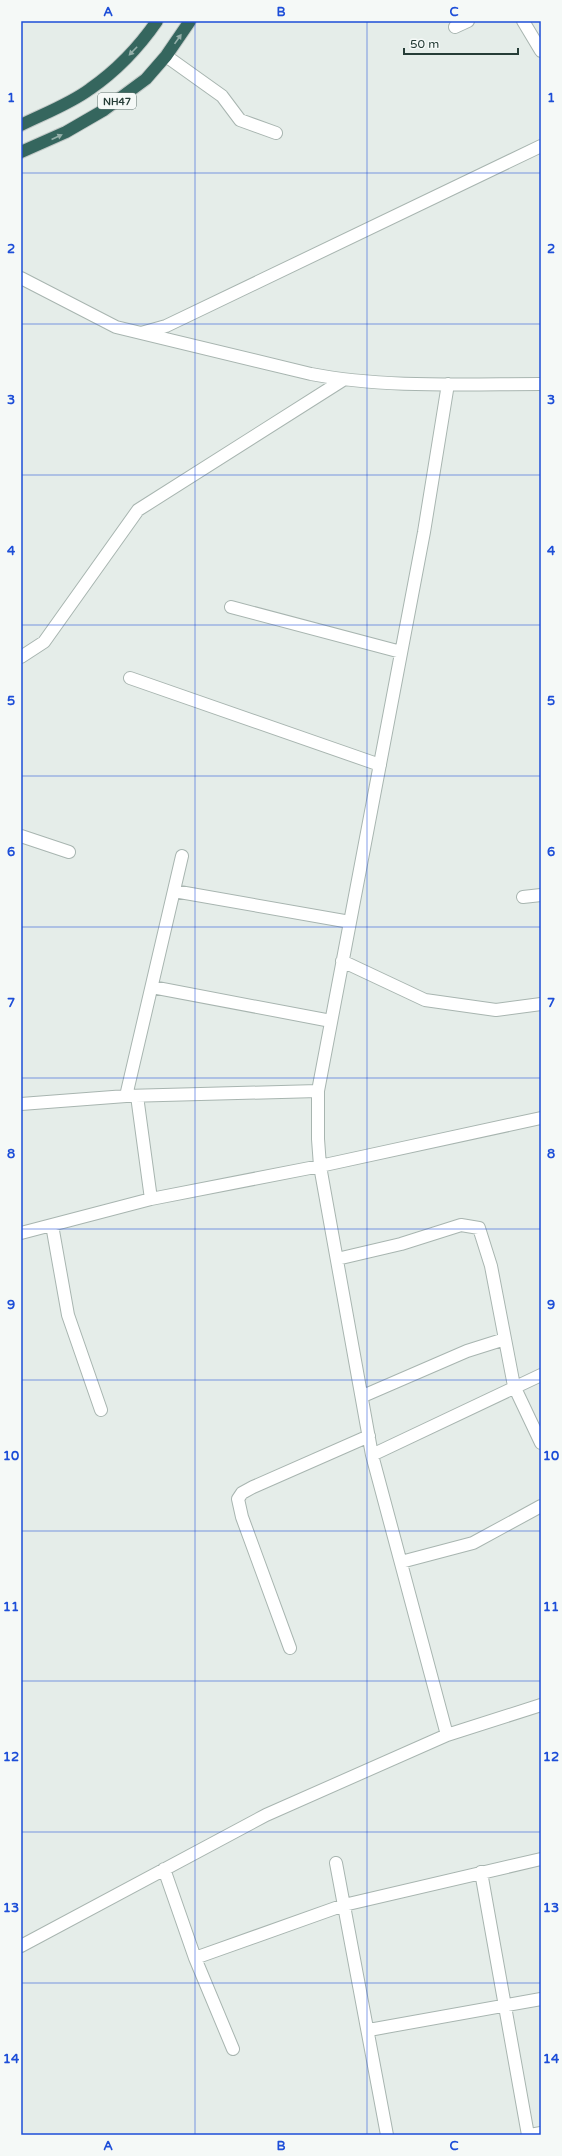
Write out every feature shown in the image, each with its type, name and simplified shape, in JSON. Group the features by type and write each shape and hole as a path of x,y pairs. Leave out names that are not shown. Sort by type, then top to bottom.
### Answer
{"highway":[{"name":"NH47","path":"21,125 89,90 136,48 157,21"},
{"name":"NH47","path":"21,152 66,132 104,110 146,79 166,56 190,21"}],"street":[{"path":"454,27 468,21"},
{"path":"523,21 541,51"},
{"path":"166,56 222,96 240,120 276,133"},
{"path":"140,333 166,326 541,146"},
{"path":"21,278 116,327 343,380 448,384 541,384"},
{"path":"21,657 44,642 138,510 343,380"},
{"path":"447,1735 372,1455 363,1396 320,1166 318,1139 318,1091 424,532 448,384"},
{"path":"232,607 401,652"},
{"path":"130,678 380,765"},
{"path":"21,836 69,852"},
{"path":"151,1199 131,1096 152,987 182,856"},
{"path":"174,891 350,922"},
{"path":"523,897 541,895"},
{"path":"342,961 425,1000 496,1010 541,1004"},
{"path":"152,987 331,1021"},
{"path":"21,1104 131,1096 318,1091"},
{"path":"21,1233 151,1199 320,1166 541,1118"},
{"path":"52,1225 68,1315 101,1410"},
{"path":"337,1259 401,1244 461,1225 479,1228 491,1266 514,1386 541,1443"},
{"path":"363,1396 467,1351 505,1339"},
{"path":"372,1455 514,1386 541,1375"},
{"path":"290,1648 242,1517 238,1500 242,1493 252,1487 369,1436"},
{"path":"401,1562 473,1543 541,1506"},
{"path":"21,1946 266,1815 447,1735 541,1705"},
{"path":"195,1958 344,1905 481,1872 541,1860"},
{"path":"336,1863 369,2030 387,2135"},
{"path":"164,1869 195,1958 233,2050"},
{"path":"481,1872 504,2005 529,2135 541,2133"},
{"path":"369,2030 541,1998"}]}
